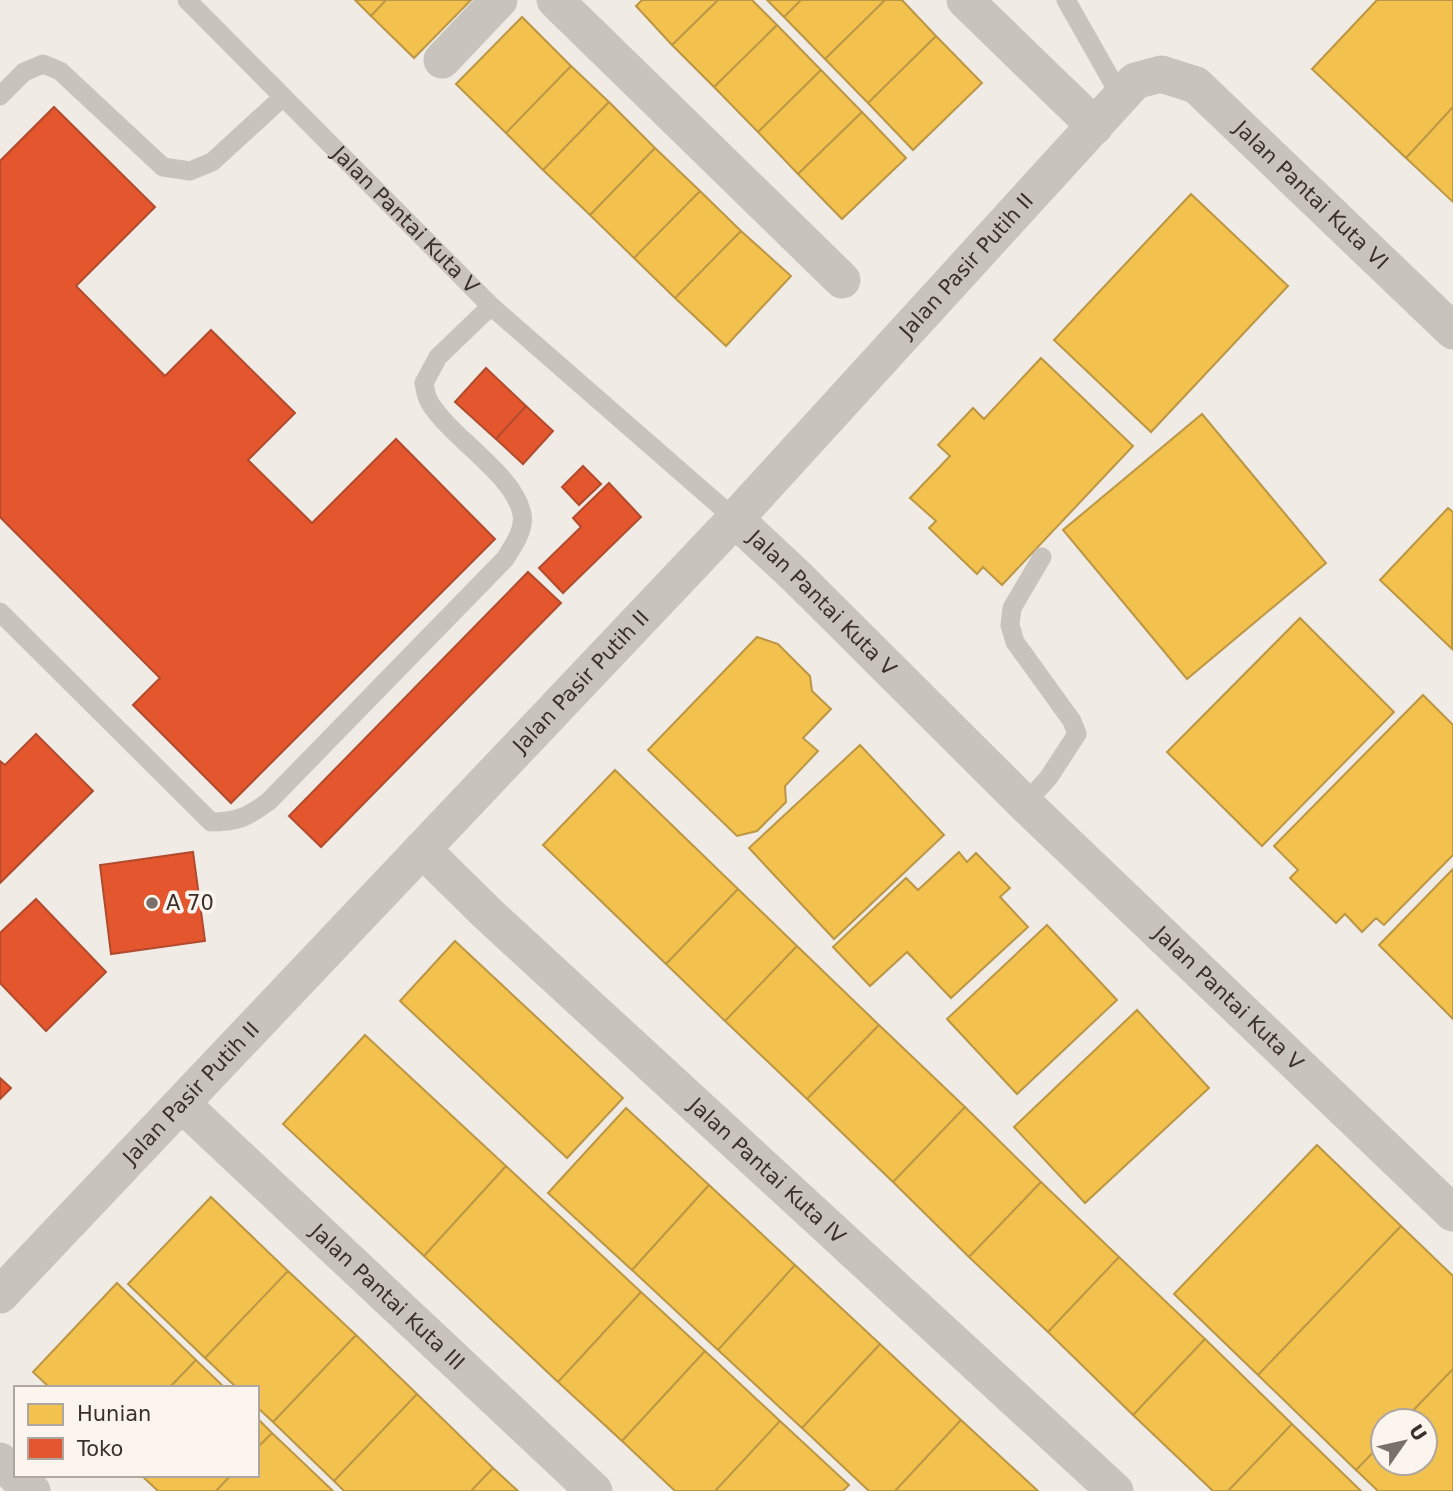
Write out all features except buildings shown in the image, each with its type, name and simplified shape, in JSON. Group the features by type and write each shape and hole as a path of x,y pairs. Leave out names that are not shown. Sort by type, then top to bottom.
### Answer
{"street":[{"path":"442,60 499,0"},
{"path":"555,0 842,280"},
{"path":"965,0 1095,127"},
{"name":"Jalan Pasir Putih II","path":"0,1296 735,519 1135,81 1161,74"},
{"name":"Jalan Pantai Kuta VI","path":"1161,74 1196,85 1453,331"},
{"name":"Jalan Pantai Kuta V","path":"735,519 796,576 1025,804 1453,1213"},
{"name":"Jalan Pantai Kuta IV","path":"422,849 488,914 1115,1491"},
{"name":"Jalan Pantai Kuta III","path":"182,1104 594,1491"},
{"path":"0,1461 14,1474"},
{"path":"17,1477 32,1491"}],"lane":[{"name":"Jalan Pantai Kuta V","path":"187,0 491,306 735,519"},
{"path":"1066,0 1121,97"},
{"path":"0,96 24,72 43,64 60,71 163,167 190,171 212,162 283,97"},
{"path":"0,612 211,822 230,822 251,815 278,792 505,559 518,539 522,516 513,491 441,418 428,401 424,383 438,357 491,306"},
{"path":"1025,804 1049,777 1077,734 1072,721 1015,642 1010,625 1012,608 1042,557"}],"place":[{"name":"A 70","path":"152,903"}]}
